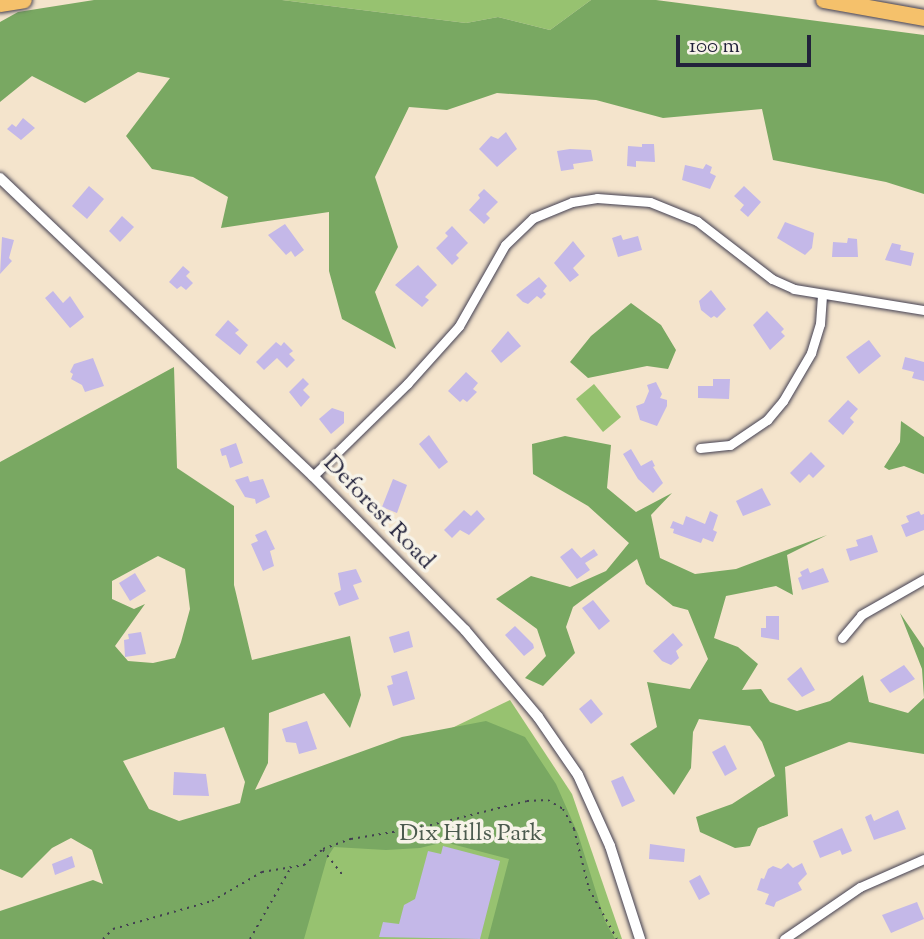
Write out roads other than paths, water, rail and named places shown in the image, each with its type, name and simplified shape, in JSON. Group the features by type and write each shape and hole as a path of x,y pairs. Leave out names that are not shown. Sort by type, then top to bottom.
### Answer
{"highway":[{"path":"0,4 24,0"},
{"path":"824,0 924,18"}],"street":[{"name":"Deforest Road","path":"2,183 313,476 464,630 542,722 578,775 610,846 640,939"},
{"path":"313,476 442,347 470,309 491,264 505,245 533,218 550,208 597,198 650,202 696,221 772,279 822,295 924,310"},
{"path":"700,448 710,450 730,446 767,420 783,401 811,354 820,324 822,295"},
{"path":"842,638 861,615 924,579"},
{"path":"785,939 860,887 924,859"}],"park label":[{"name":"Dix Hills Park","path":"471,835"}]}
